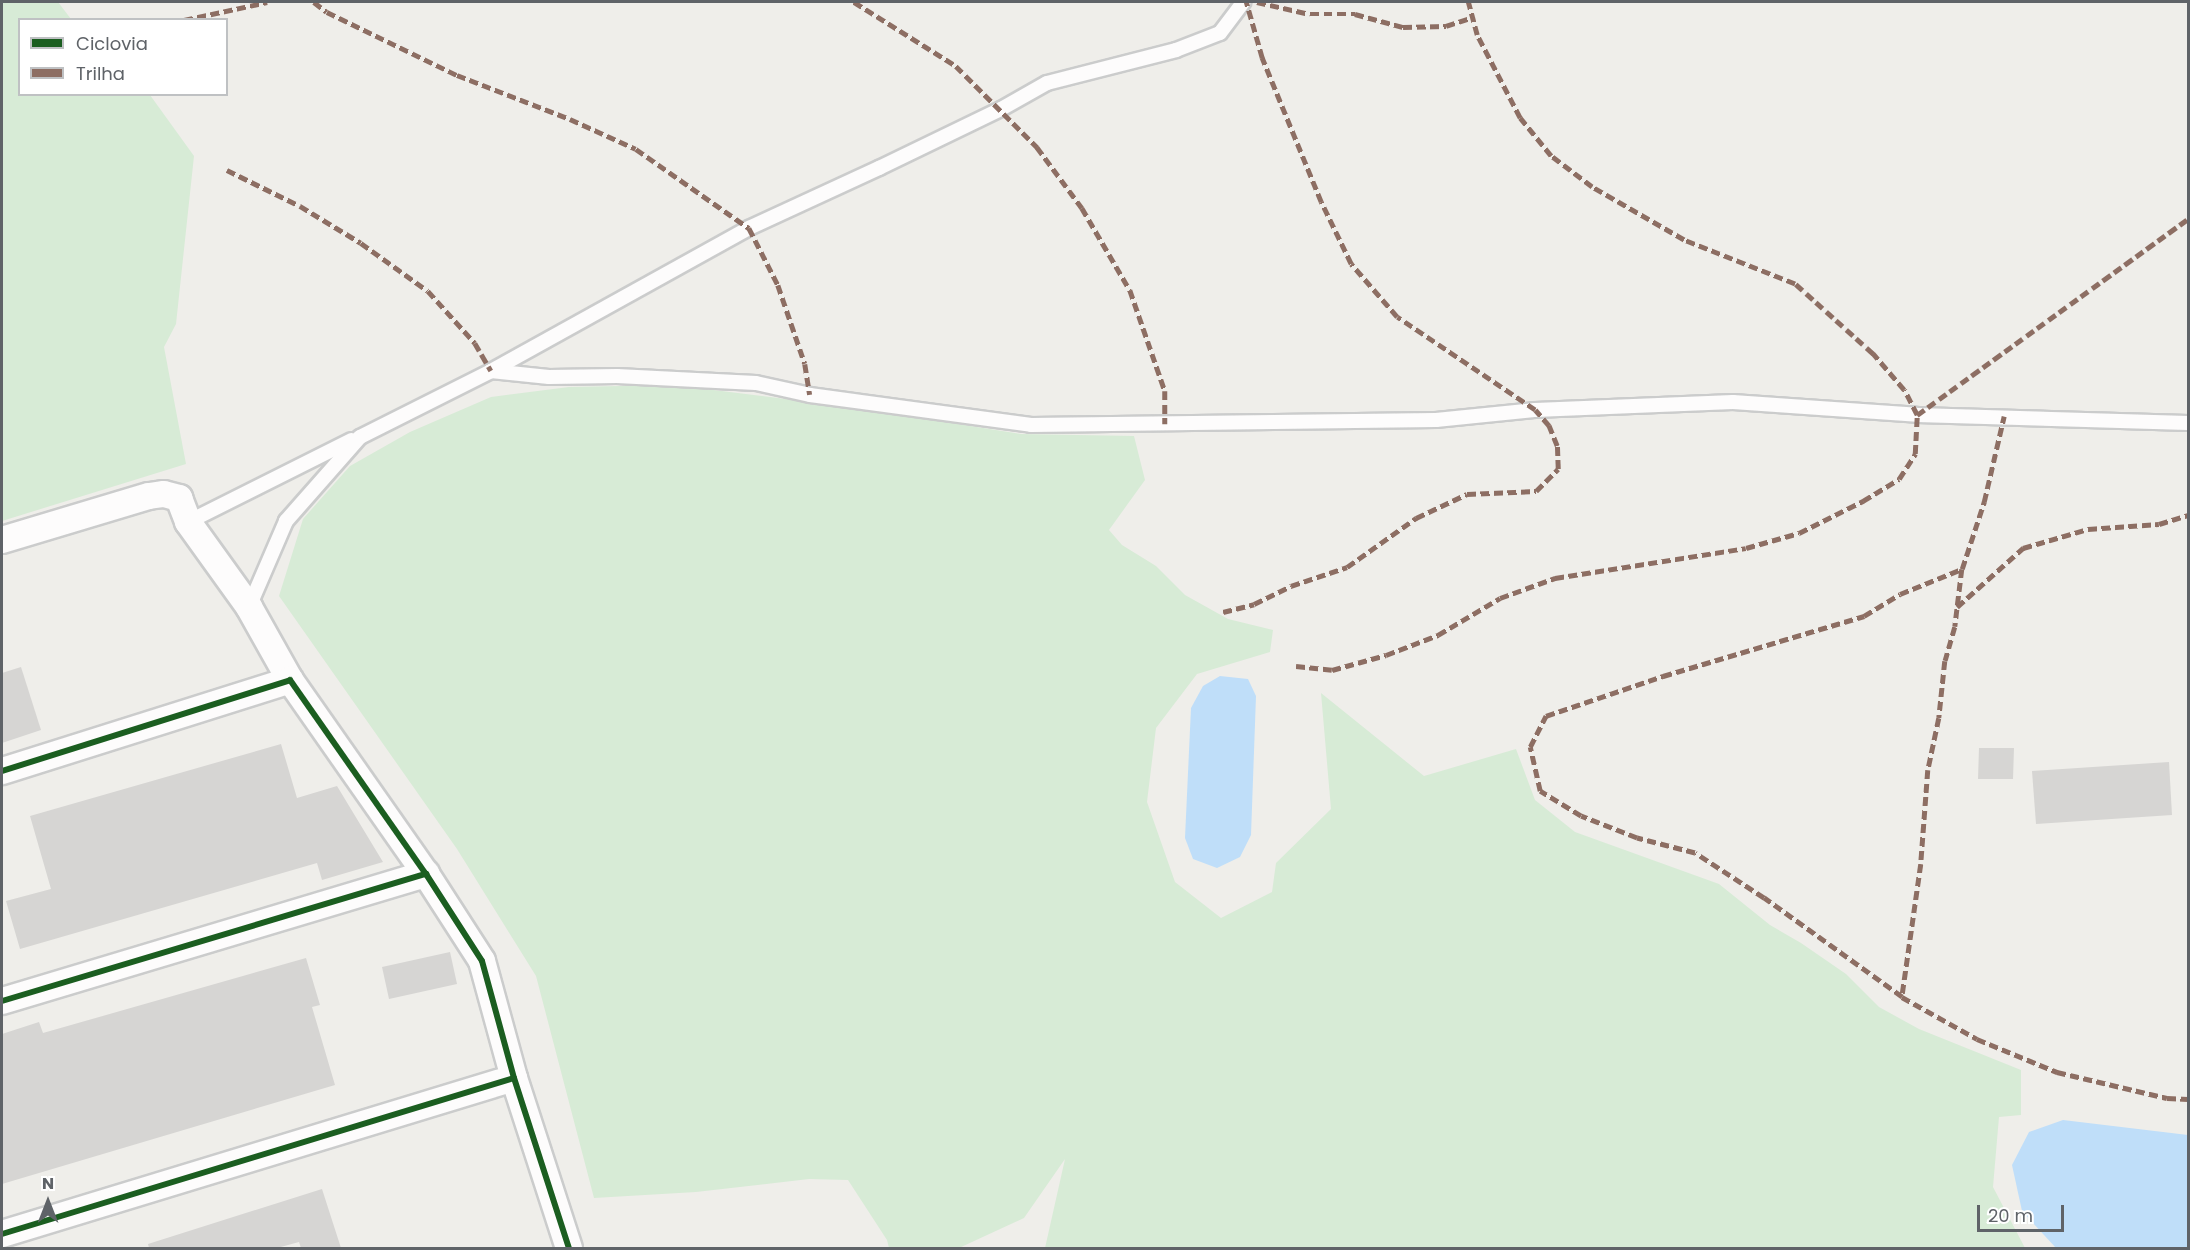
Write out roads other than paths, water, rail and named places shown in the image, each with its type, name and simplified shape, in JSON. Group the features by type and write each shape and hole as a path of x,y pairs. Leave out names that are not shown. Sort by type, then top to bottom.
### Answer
{"street":[{"path":"2,540 164,494 178,498 188,522 249,606 290,680 426,874 482,961 514,1078 569,1248"},
{"path":"2,771 290,680"},
{"path":"2,1001 426,874"},
{"path":"2,1234 514,1078"}],"lane":[{"path":"188,522 490,371 749,228 1001,109 1047,83 1176,50 1220,33 1243,2"},
{"path":"490,371 549,377 617,376 756,383 810,395 1031,425 1436,420 1535,410 1733,402 1917,415 2188,423"},
{"path":"249,606 286,521 360,436"}],"water":[{"path":"1220,676 1248,679 1256,696 1251,835 1240,857 1217,868 1193,859 1185,838 1191,708 1203,686"},
{"path":"2063,1120 2188,1135 2188,1248 2056,1248 2022,1211 2012,1165 2029,1132"}]}
